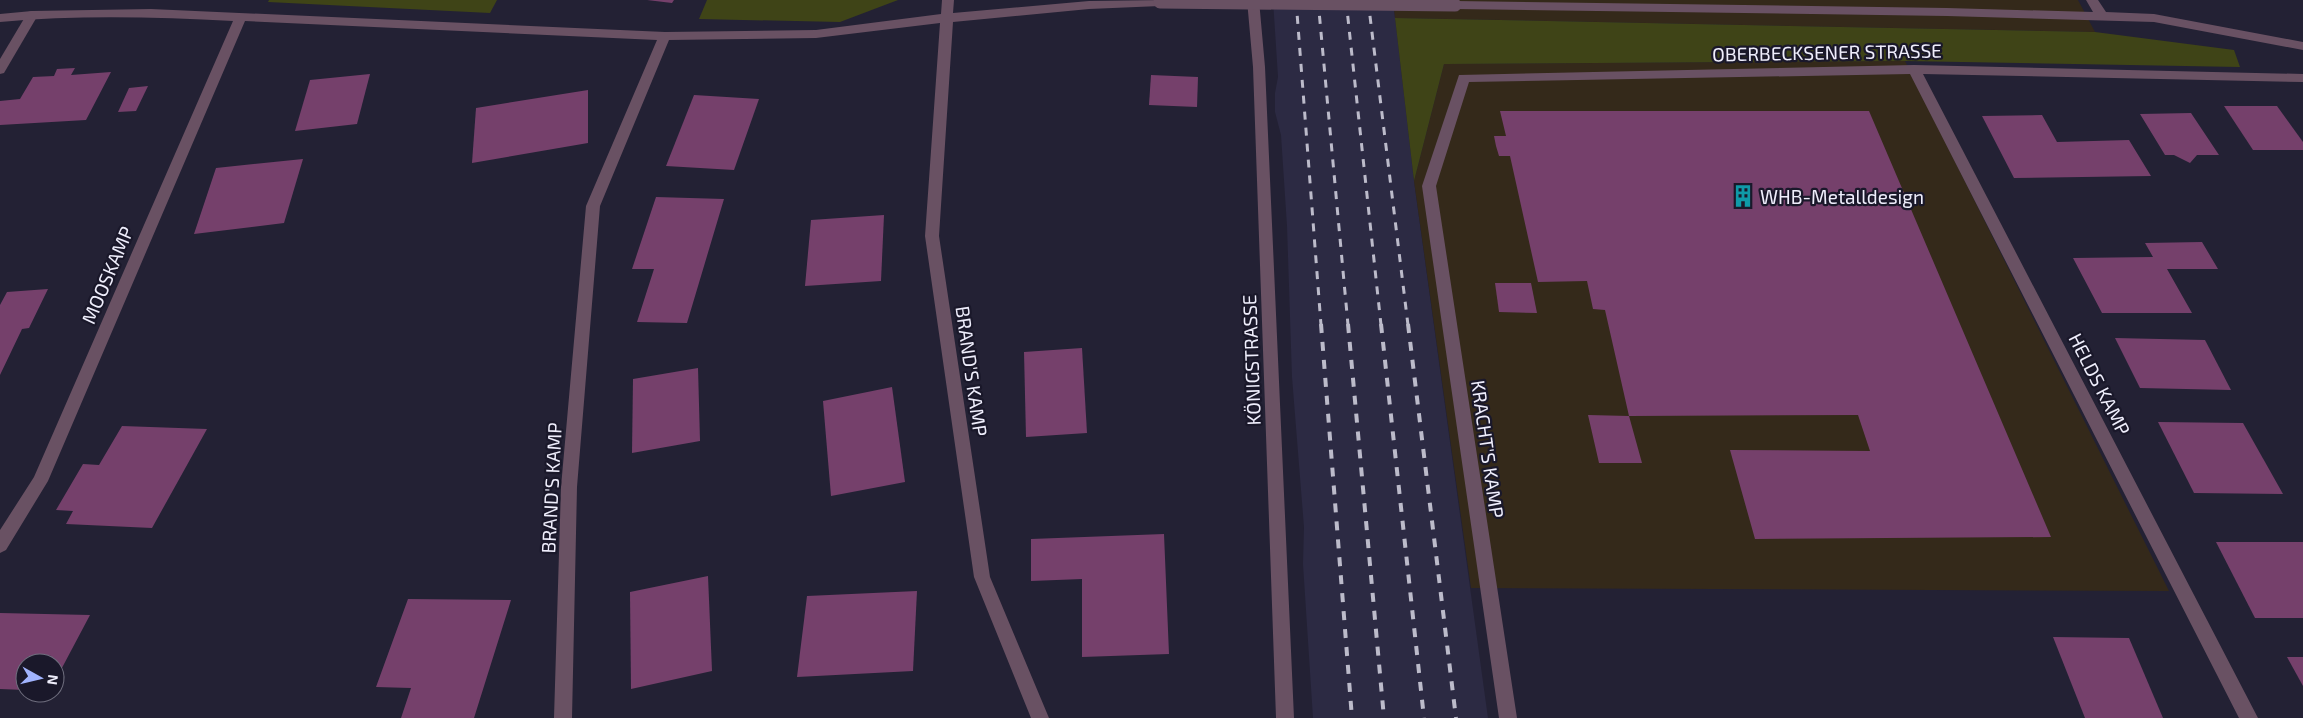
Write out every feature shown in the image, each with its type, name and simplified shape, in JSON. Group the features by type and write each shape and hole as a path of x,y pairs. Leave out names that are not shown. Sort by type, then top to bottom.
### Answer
{"street":[{"path":"946,18 948,0"},
{"name":"KÖNIGSTRASSE","path":"1253,0 1259,67 1285,718"},
{"path":"2092,0 2102,16"},
{"name":"OBERBECKSENER STRASSE","path":"0,18 151,13 665,36 816,34 946,18 1089,5 1160,2 1455,5 1947,12 2154,18 2303,46"},
{"path":"0,70 32,16"},
{"name":"MOOSKAMP","path":"0,545 40,481 241,16"},
{"name":"BRAND'S KAMP","path":"946,18 932,236 982,578 1040,718"},
{"name":"BRAND'S KAMP","path":"563,718 569,487 593,206 665,36"},
{"name":"OBERBECKSENER STRASSE","path":"1429,186 1464,78 1914,68 2303,78"},
{"name":"HELDS KAMP","path":"1914,68 2249,718"},
{"name":"KRACHT'S KAMP","path":"1429,186 1508,718"}],"shaded area":[{"path":"1273,0 1393,0 1414,181 1488,718 1313,718 1303,564 1304,527 1292,377 1287,226 1281,135 1275,112 1275,93 1278,77"},
{"path":"1393,0 2078,0 2095,32 1395,18"},
{"path":"1905,61 2169,591 1471,588 1414,181 1444,64"}],"green space":[{"path":"269,0 497,0 490,13 268,2"},
{"path":"707,0 898,0 840,22 699,19"},
{"path":"1395,18 2095,32 2234,50 2240,67 1905,61 1444,64 1414,181"}],"building":[{"path":"647,0 674,0 672,3"},
{"path":"75,68 71,75 111,72 86,120 0,125 0,101 20,99 33,77 54,76 57,69"},
{"path":"370,74 357,124 295,131 310,80"},
{"path":"1151,75 1198,77 1197,107 1149,105"},
{"path":"148,86 136,111 118,112 129,88"},
{"path":"588,90 588,143 472,163 476,108"},
{"path":"694,95 759,99 734,170 666,166"},
{"path":"2224,106 2277,106 2303,142 2303,150 2253,150"},
{"name":"WHB-Metalldesign","path":"1500,111 1869,111 2051,537 1755,539 1730,450 1870,451 1858,415 1629,416 1605,310 1593,309 1587,281 1538,282 1510,156 1499,156 1496,146 1494,136 1506,136"},
{"path":"2191,113 2219,155 2197,155 2190,163 2174,155 2165,155 2140,114"},
{"path":"2042,115 2057,142 2129,140 2151,176 2014,178 1982,116"},
{"path":"303,159 284,223 194,234 216,168"},
{"path":"656,197 724,199 687,323 637,322 654,269 632,269"},
{"path":"884,215 881,281 805,286 811,220"},
{"path":"2202,242 2218,269 2167,269 2192,313 2102,313 2073,258 2153,257 2145,243"},
{"path":"1495,283 1531,283 1537,313 1499,312"},
{"path":"48,289 29,328 22,329 0,375 0,305 7,292"},
{"path":"2115,338 2205,340 2231,390 2140,388"},
{"path":"1082,348 1087,433 1026,437 1024,352"},
{"path":"698,368 700,441 632,453 633,379"},
{"path":"892,387 905,482 831,496 823,401"},
{"path":"1588,415 1629,416 1642,463 1599,463"},
{"path":"2158,422 2243,423 2283,494 2194,493"},
{"path":"122,426 207,429 152,528 66,524 73,511 56,510 83,464 99,465"},
{"path":"1164,534 1169,654 1082,657 1082,579 1031,581 1031,539"},
{"path":"2216,542 2303,542 2303,618 2255,618"},
{"path":"708,576 712,671 631,689 630,592"},
{"path":"917,591 913,671 797,677 807,596"},
{"path":"408,599 511,600 474,718 401,718 411,688 376,687"},
{"path":"0,613 90,615 65,662 65,653 15,653 15,690 0,689"},
{"path":"2053,637 2129,638 2163,718 2085,718"},
{"path":"2287,657 2303,657 2303,686"}],"railway":[{"path":"1296,0 1321,325"},
{"path":"1318,0 1348,325"},
{"path":"1346,0 1381,325"},
{"path":"1368,0 1408,325"},
{"path":"1321,324 1352,718"},
{"path":"1348,324 1384,718"},
{"path":"1381,324 1424,718"},
{"path":"1408,324 1456,718"}],"place":[{"name":"WHB-Metalldesign","path":"1743,196"}]}
